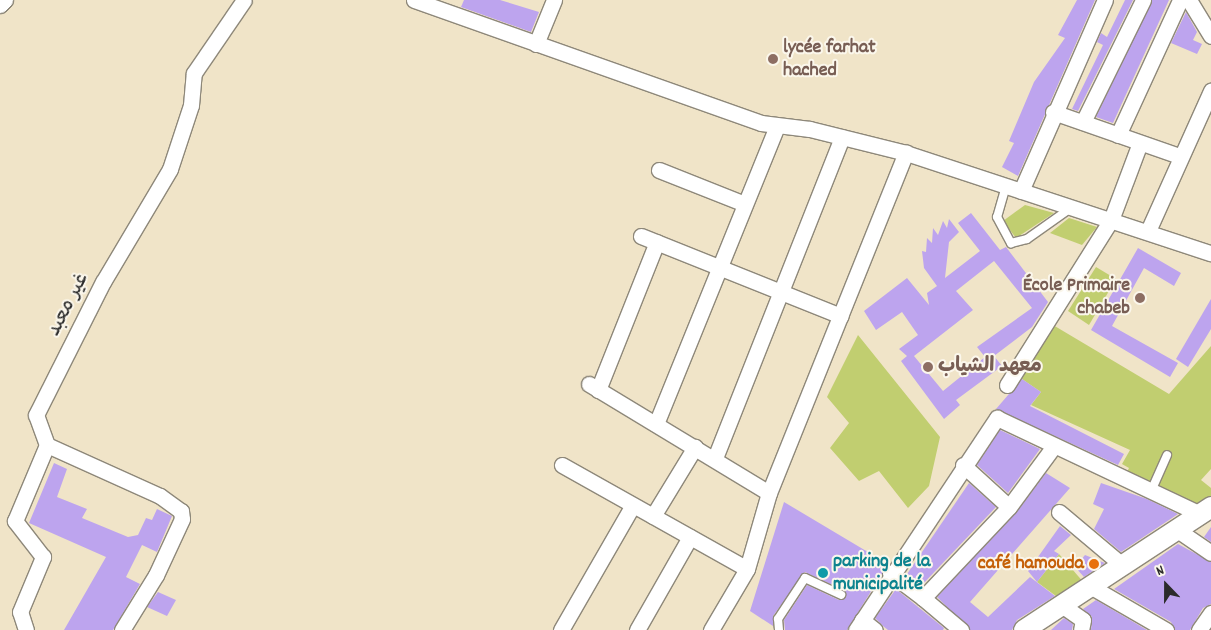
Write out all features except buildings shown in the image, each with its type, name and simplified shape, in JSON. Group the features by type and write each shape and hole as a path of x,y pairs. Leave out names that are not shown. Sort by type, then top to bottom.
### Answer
{"street":[{"path":"0,5 6,0"},
{"name":"غير معبد","path":"47,445 36,416 46,393 103,282 170,169 191,105 194,73 244,0"},
{"path":"414,0 536,44 777,126 842,137 906,153 1211,253"},
{"path":"536,44 554,0"},
{"path":"1021,192 1053,112 1105,0"},
{"path":"1083,122 1143,0"},
{"path":"1118,135 1180,0"},
{"path":"1189,0 1211,36"},
{"path":"1148,231 1180,156 1211,91"},
{"path":"1053,112 1180,156"},
{"path":"656,424 777,126"},
{"path":"715,458 842,137"},
{"path":"1007,385 1111,220 1140,143"},
{"path":"711,630 747,569 769,493 906,153"},
{"path":"659,170 745,204"},
{"path":"640,236 841,316"},
{"path":"657,242 594,387 715,458 769,493"},
{"path":"874,630 859,625 890,573 997,418 1054,446 1152,489 1206,510"},
{"path":"26,630 20,612 43,557 15,522 47,445 160,496 181,511 182,519 156,575 122,630"},
{"path":"923,598 1009,507 1054,446"},
{"path":"653,516 695,447"},
{"path":"562,465 747,569"},
{"path":"963,465 1009,507"},
{"path":"561,630 633,505"},
{"path":"1024,630 1206,510"},
{"path":"1059,512 1122,565"},
{"path":"1176,529 1211,554"},
{"path":"637,630 690,537"},
{"path":"890,573 961,630"},
{"path":"1090,586 1166,630"},
{"path":"1063,606 1083,620 1082,630"},
{"path":"1199,630 1211,613"}],"lane":[{"path":"1006,186 997,218 1011,243 1027,239 1072,207"},
{"path":"1152,489 1167,455"},
{"path":"779,630 778,619 805,578 841,595"}],"green space":[{"path":"1025,205 1054,213 1016,238 1003,221"},
{"path":"1069,218 1097,227 1082,245 1050,233"},
{"path":"1096,267 1116,279 1089,325 1068,311"},
{"path":"1053,325 1169,394 1211,346 1211,469 1201,480 1211,488 1211,500 1198,508 1125,476 1129,468 1122,464 1130,450 1031,405 1041,392 1019,377"},
{"path":"858,335 940,437 929,486 908,508 879,471 859,481 830,448 849,423 827,397"},
{"path":"1059,554 1085,584 1064,602 1037,582"}],"place":[{"name":"lycée farhat hached","path":"773,59"},
{"name":"École Primaire chabeb","path":"1140,298"},
{"name":"معهد الشياب","path":"928,367"},
{"name":"café hamouda","path":"1094,564"},
{"name":"parking de la municipalité","path":"823,573"}]}
